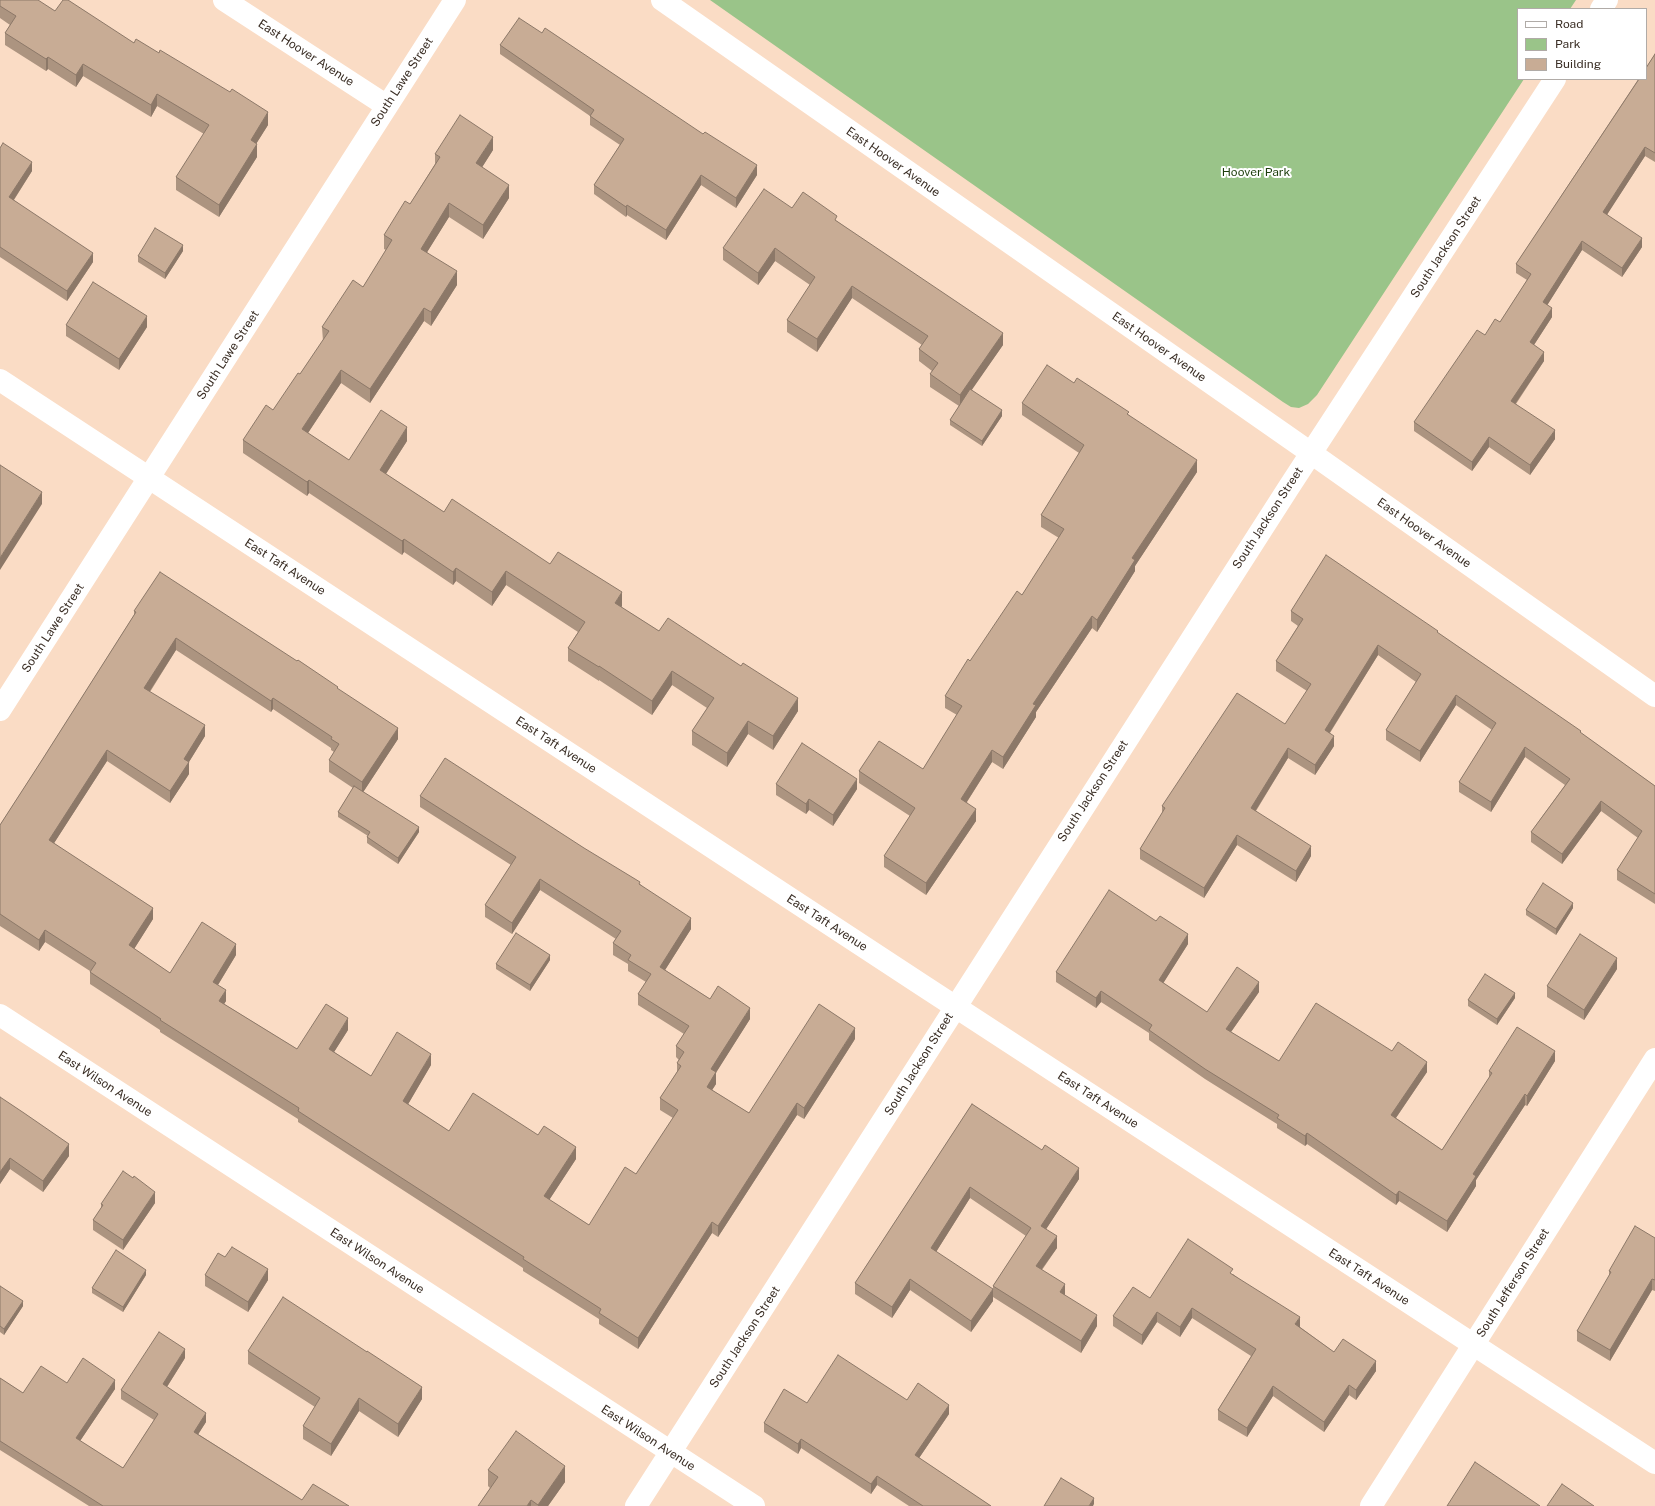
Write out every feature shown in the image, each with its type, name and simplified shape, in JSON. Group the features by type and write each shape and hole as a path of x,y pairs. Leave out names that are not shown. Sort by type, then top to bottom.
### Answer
{"street":[{"name":"East Hoover Avenue","path":"224,0 387,106"},
{"name":"South Lawe Street","path":"0,710 455,0"},
{"name":"East Hoover Avenue","path":"662,0 1311,453 1655,696"},
{"name":"South Jackson Street","path":"636,1506 1311,453 1555,80"},
{"name":"East Taft Avenue","path":"0,380 955,1007 1655,1463"},
{"name":"East Wilson Avenue","path":"0,1015 754,1506"},
{"name":"South Jefferson Street","path":"1371,1506 1655,1059"}],"green space":[{"name":"Hoover Park","path":"710,0 1576,0 1571,8 1517,8 1517,80 1523,80 1317,395 1308,404 1299,408 1291,407"}],"building":[{"path":"0,0 38,0 55,11 63,0 68,0 134,43 136,39 159,53 160,50 230,92 232,89 268,112 251,140 257,144 219,205 176,177 209,125 157,94 151,105 83,64 76,75 48,57 46,59 5,33 16,16 0,6"},
{"path":"519,18 542,33 545,28 703,134 705,132 757,165 736,198 701,175 666,230 627,205 626,207 594,185 624,139 590,116 594,110 500,45"},
{"path":"1655,54 1655,153 1645,147 1603,212 1642,238 1622,268 1582,241 1543,302 1552,308 1530,342 1544,352 1511,401 1555,430 1530,465 1489,437 1472,462 1414,422 1477,330 1485,335 1495,319 1500,322 1531,274 1516,264 1638,80 1647,80 1647,66"},
{"path":"460,115 493,137 476,163 509,185 483,225 449,203 421,249 457,271 431,312 424,308 370,389 341,370 302,429 349,460 381,410 407,427 380,470 444,512 452,499 550,564 558,552 622,592 615,603 659,631 668,618 741,666 743,663 798,698 773,736 748,721 727,753 692,731 714,698 672,671 652,701 599,666 568,648 585,622 506,571 492,592 456,568 453,572 404,539 402,541 309,480 307,482 243,440 266,405 273,410 298,373 300,374 329,331 322,327 353,280 363,287 392,240 384,235 405,201 410,204 440,157 435,154"},
{"path":"3,143 32,162 9,197 93,253 67,291 0,247 0,148"},
{"path":"764,189 792,208 803,192 837,216 835,220 1003,333 960,395 930,374 938,363 919,349 928,336 852,286 817,339 787,320 815,277 775,248 758,273 723,248"},
{"path":"155,228 183,245 165,273 138,256"},
{"path":"93,282 147,316 119,359 66,325"},
{"path":"1047,365 1074,383 1077,378 1129,412 1127,414 1197,460 1132,558 1135,560 1097,620 1092,616 1033,704 1036,705 1003,757 992,750 961,799 976,809 926,883 884,856 915,808 859,771 879,741 923,769 962,706 945,696 968,659 970,661 1017,591 1022,595 1064,529 1041,515 1084,445 1022,403"},
{"path":"970,389 1002,410 982,441 950,420"},
{"path":"0,465 42,492 0,558"},
{"path":"1326,555 1581,731 1580,732 1655,786 1655,894 1617,870 1642,831 1601,801 1562,854 1531,832 1570,779 1525,747 1491,802 1459,782 1496,723 1456,695 1420,751 1386,730 1421,674 1378,645 1325,730 1334,736 1315,765 1288,748 1251,808 1311,846 1296,871 1237,835 1204,888 1140,849 1165,808 1162,806 1237,693 1285,724 1311,684 1276,661 1303,619 1291,611"},
{"path":"160,572 297,661 298,660 338,687 337,688 398,728 362,782 329,760 339,744 331,739 332,737 273,698 271,701 176,638 144,688 205,725 184,759 189,762 170,791 107,750 49,840 153,908 129,945 170,973 202,922 236,944 213,982 226,990 219,1001 297,1049 326,1004 348,1018 329,1049 371,1076 397,1032 431,1054 403,1101 449,1131 473,1093 538,1135 544,1126 576,1147 544,1196 589,1225 625,1167 636,1174 678,1110 660,1098 681,1066 677,1063 684,1052 676,1046 689,1026 638,994 651,974 628,960 631,955 613,943 621,931 540,879 512,923 485,905 516,857 420,796 445,758 584,848 640,882 639,884 691,918 660,967 710,999 718,986 750,1008 711,1069 716,1072 707,1087 749,1113 819,1004 855,1028 804,1108 797,1103 718,1226 712,1222 638,1338 599,1313 601,1309 523,1259 524,1257 298,1111 299,1108 160,1020 161,1019 90,972 96,963 45,930 39,940 0,914 0,825"},
{"path":"802,743 857,779 833,815 809,799 806,804 776,784"},
{"path":"354,786 419,827 398,858 367,837 370,832 338,812"},
{"path":"1543,883 1573,903 1556,929 1526,910"},
{"path":"1109,890 1156,921 1160,916 1188,934 1159,980 1207,1012 1237,967 1259,982 1226,1029 1279,1061 1316,1003 1392,1051 1398,1042 1427,1062 1391,1115 1442,1150 1492,1073 1489,1071 1517,1027 1555,1051 1527,1096 1525,1094 1473,1174 1476,1176 1447,1221 1399,1191 1396,1195 1307,1133 1305,1136 1277,1118 1279,1115 1205,1069 1149,1030 1152,1025 1101,991 1096,998 1056,972"},
{"path":"516,933 550,955 530,985 496,964"},
{"path":"1580,934 1617,958 1584,1010 1547,986"},
{"path":"1485,974 1515,993 1497,1019 1468,1000"},
{"path":"0,1097 69,1144 43,1181 10,1158 0,1172"},
{"path":"972,1104 1042,1150 1045,1145 1079,1168 1041,1226 1057,1236 1036,1266 1065,1284 1060,1292 1097,1315 1081,1341 993,1286 1031,1228 970,1187 931,1248 993,1289 971,1321 910,1279 892,1307 855,1283"},
{"path":"123,1171 133,1178 134,1176 155,1192 123,1240 93,1220 103,1205 101,1204"},
{"path":"1635,1226 1655,1238 1655,1280 1652,1279 1610,1350 1577,1331 1611,1272 1609,1271"},
{"path":"1188,1239 1233,1269 1230,1273 1300,1317 1295,1324 1334,1352 1343,1339 1376,1361 1356,1390 1349,1385 1324,1422 1273,1386 1247,1428 1218,1410 1256,1349 1192,1308 1180,1327 1157,1312 1142,1335 1113,1316 1133,1287 1150,1298"},
{"path":"232,1247 268,1269 248,1302 205,1275 218,1253 225,1257"},
{"path":"116,1250 146,1270 123,1307 92,1288"},
{"path":"0,1286 23,1301 4,1329 0,1326"},
{"path":"283,1297 422,1387 398,1424 359,1398 331,1444 303,1426 320,1398 248,1351"},
{"path":"159,1332 185,1349 163,1384 206,1413 194,1432 302,1500 313,1484 349,1506 103,1506 0,1441 0,1378 23,1393 41,1366 67,1383 83,1358 115,1380 76,1438 123,1468 158,1414 121,1390"},
{"path":"838,1355 907,1400 918,1383 949,1405 915,1455 991,1506 923,1506 877,1476 871,1484 801,1439 798,1444 764,1423 784,1389 807,1403"},
{"path":"516,1431 565,1466 538,1505 531,1500 527,1506 478,1506 498,1477 488,1470"},
{"path":"1475,1462 1540,1506 1447,1506"},
{"path":"1061,1478 1094,1498 1089,1506 1044,1506"},
{"path":"1562,1484 1594,1506 1547,1506"}]}
